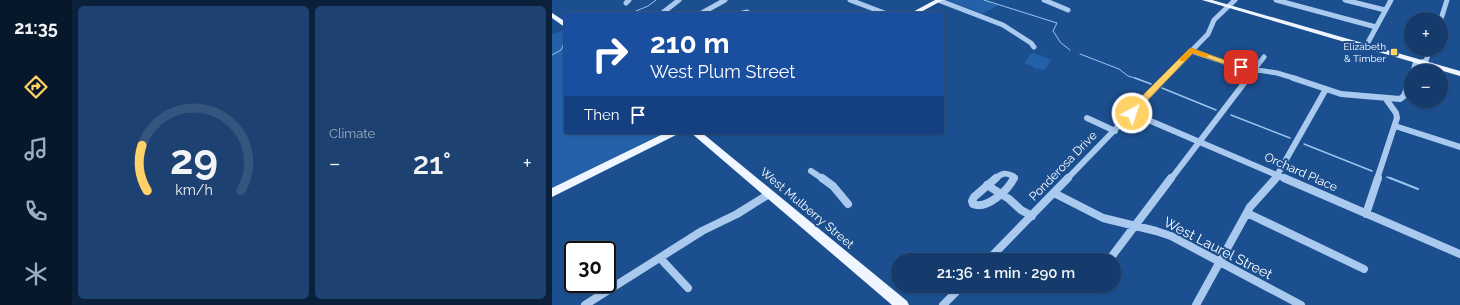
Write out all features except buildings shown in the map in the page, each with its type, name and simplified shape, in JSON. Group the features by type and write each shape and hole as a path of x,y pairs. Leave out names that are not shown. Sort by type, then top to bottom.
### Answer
{"main road":[{"path":"916,12 939,0"},
{"path":"1205,0 1460,74"},
{"path":"552,15 564,24"},
{"path":"552,193 671,134"},
{"name":"West Mulberry Street","path":"697,134 902,305"}],"street":[{"path":"664,12 679,0"},
{"path":"704,12 725,0"},
{"path":"850,0 882,12"},
{"path":"939,0 1003,25 1031,43 1034,47"},
{"path":"1044,0 1055,6 1068,10"},
{"name":"Ponderosa Drive","path":"995,253 1208,34 1214,20 1234,0"},
{"path":"1276,0 1376,27"},
{"path":"1345,0 1385,10"},
{"path":"1366,46 1391,0"},
{"path":"1443,12 1447,0"},
{"path":"1191,51 1235,66 1277,72 1348,96 1386,99 1403,98 1404,95"},
{"path":"1114,253 1264,56"},
{"path":"1415,64 1426,61 1428,56"},
{"path":"1196,305 1250,207 1269,189 1326,89"},
{"path":"1366,214 1397,118 1396,113 1386,99"},
{"name":"Orchard Place","path":"1132,113 1460,254"},
{"path":"1087,118 1115,131"},
{"path":"1395,126 1460,147"},
{"path":"811,171 833,186 848,204"},
{"path":"1006,173 1012,174 1014,180 985,206 975,205 972,203 973,198 987,185 1001,174 1006,173"},
{"path":"987,185 1032,216"},
{"name":"West Laurel Street","path":"1054,193 1102,218 1164,233 1301,305"},
{"path":"585,305 702,231 741,212 769,194"},
{"path":"1247,213 1364,269"},
{"path":"660,258 688,288"},
{"path":"943,305 955,293"}],"shaded area":[{"path":"947,0 986,0 999,5 982,14"},
{"path":"562,31 564,33 564,134 662,134 552,188 552,35"},
{"path":"1033,53 1051,60 1044,70 1034,68 1033,66 1024,63"}],"waterway":[{"path":"634,12 648,6 656,0"},
{"path":"984,0 1057,23 1053,31 1061,43 1070,50"},
{"path":"552,55 561,50 564,43"},
{"path":"1080,54 1119,69 1128,76 1136,78"},
{"path":"1136,78 1151,84"},
{"path":"1162,88 1216,110"},
{"path":"1231,115 1290,138"},
{"path":"1304,144 1372,171"},
{"path":"1390,178 1418,189"}],"slow traffic":[{"path":"1182,60 1191,51 1205,55"}],"place":[{"name":"Elizabeth & Timber","path":"1394,52"}],"route":[{"path":"1132,113 1191,51 1241,67"}]}
